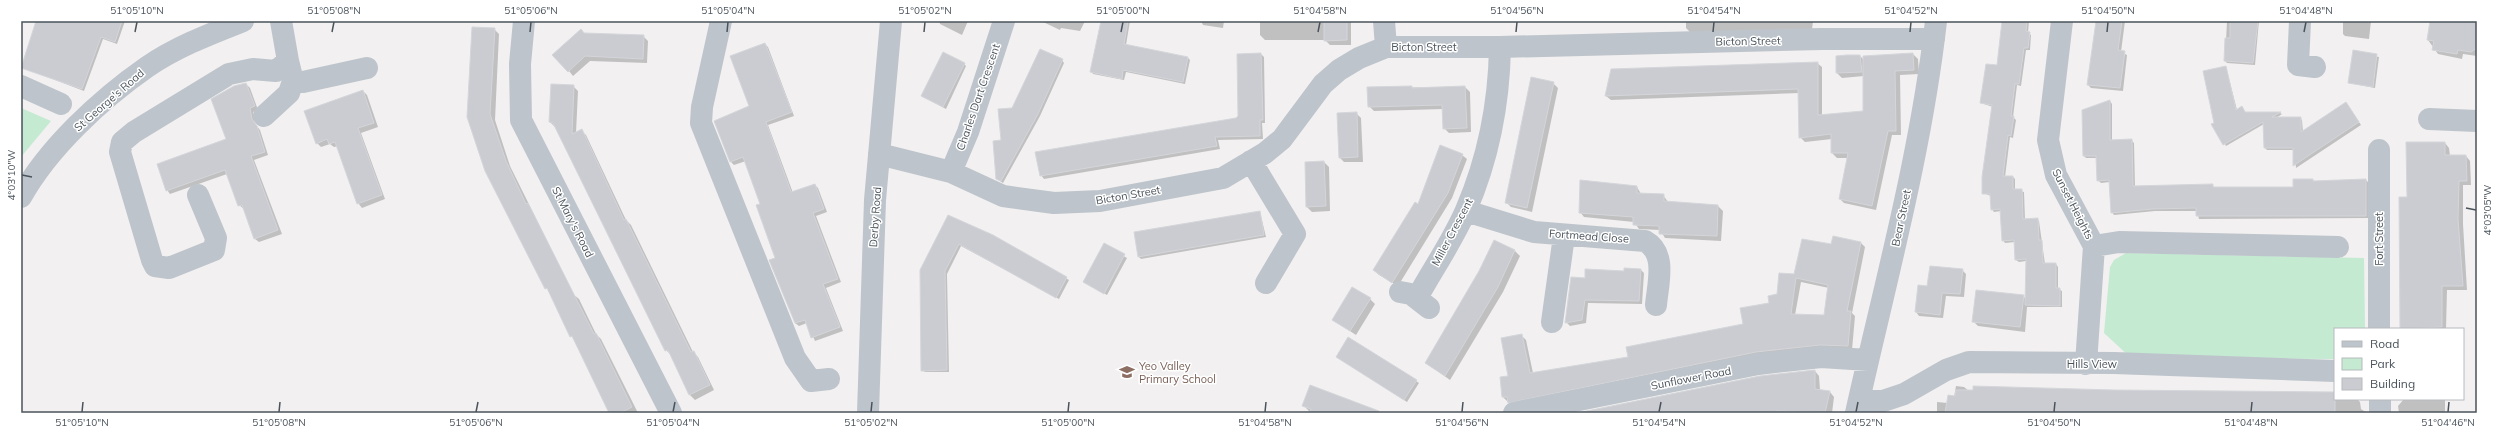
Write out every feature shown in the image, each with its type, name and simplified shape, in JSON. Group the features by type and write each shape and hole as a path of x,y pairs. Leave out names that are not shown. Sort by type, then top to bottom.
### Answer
{"street":[{"name":"St George's Road","path":"21,197 68,135 108,98 201,29 242,21"},
{"path":"264,116 289,93 291,71 281,21"},
{"name":"St Mary's Road","path":"524,21 520,71 521,120 671,413"},
{"path":"721,21 702,107 701,123 795,358 811,381 829,380"},
{"name":"Derby Road","path":"868,413 872,249 891,21"},
{"name":"Charles Dart Crescent","path":"951,172 968,132 1004,21"},
{"path":"1384,21 1386,47"},
{"name":"Sunset Heights","path":"2062,21 2048,140 2056,175 2094,246 2086,364"},
{"path":"2298,65 2300,21"},
{"name":"Bicton Street","path":"879,154 917,162 951,172 1003,196 1054,203 1100,201 1223,178 1251,161 1282,139 1323,84 1339,70 1359,58 1386,47 1500,47 1814,30 1935,30"},
{"name":"Bear Street","path":"1864,407 1868,360 1888,281 1917,141 1935,30"},
{"name":"Miller Crescent","path":"1415,299 1466,211 1482,170 1493,129 1499,84 1500,47"},
{"path":"198,195 216,238 214,250 169,268 155,266 120,152 122,142 134,132 229,74 253,69 271,72 291,71 307,82 367,68"},
{"path":"21,86 61,104"},
{"path":"2429,119 2477,121"},
{"name":"Fort Street","path":"2379,150 2379,328"},
{"path":"1251,161 1294,234 1266,283"},
{"name":"Fortmead Close","path":"1466,211 1534,232 1564,236 1622,238 1644,241 1651,244 1659,256 1656,305"},
{"path":"1552,322 1564,236"},
{"path":"2094,246 2119,242 2338,247"},
{"name":"Sunflower Road","path":"1514,413 1758,364 1821,357 1868,360"},
{"name":"Hills View","path":"1864,407 1904,394 1961,363 2086,364 2334,371"},
{"path":"2380,400 2380,413"}],"green space":[{"path":"21,108 51,121 21,157"},
{"path":"2126,253 2364,258 2365,328 2334,328 2334,359 2131,358 2104,333 2110,267 2114,260"}],"building":[{"path":"36,21 122,21 115,42 101,37 82,89 21,68"},
{"path":"1101,21 1128,21 1124,44 1188,57 1183,82 1123,70 1122,79 1090,72"},
{"path":"1324,21 1347,21 1347,40 1324,41"},
{"path":"2002,21 2027,22 2026,31 2030,32 2028,48 2024,48 2019,84 2015,84 2011,116 2014,116 2011,136 2008,135 2003,176 2013,176 2013,189 2022,189 2023,219 2038,218 2039,240 2042,240 2043,263 2056,263 2056,288 2060,288 2060,306 2025,305 2026,259 2015,260 2014,240 2002,241 2000,209 1991,210 1990,194 1982,194 1982,177 1992,105 1980,103 1986,64 1997,65"},
{"path":"2096,21 2122,21 2118,50 2125,51 2120,88 2087,85"},
{"path":"2230,21 2258,21 2253,63 2224,61 2225,38 2230,38"},
{"path":"2430,21 2477,21 2477,48 2471,52 2458,50 2457,54 2432,50 2434,41 2427,40"},
{"path":"472,27 495,28 490,114 506,161 526,204 528,203 594,334 596,333 632,407 620,413 609,413 572,336 570,337 547,288 545,289 485,171 467,117"},
{"path":"581,29 584,33 644,35 643,59 585,56 568,72 552,55"},
{"path":"765,43 792,112 766,122 791,192 815,184 824,209 813,213 838,279 823,284 840,327 811,338 805,320 795,323 769,260 775,258 756,205 760,204 743,157 730,162 714,121 749,106 730,56"},
{"path":"1040,49 1063,59 1038,114 1001,181 996,179 993,141 1001,140 998,109 1012,108"},
{"path":"2353,50 2377,54 2373,87 2348,83"},
{"path":"943,52 965,63 943,107 921,96"},
{"path":"1261,53 1263,120 1260,120 1260,136 1215,137 1217,146 1040,176 1035,152 1236,118 1238,116 1237,54"},
{"path":"1913,53 1914,70 1895,71 1896,131 1888,131 1872,206 1839,199 1848,153 1831,153 1831,134 1799,138 1798,89 1605,96 1611,69 1818,62 1818,115 1863,111 1863,56"},
{"path":"1860,55 1862,72 1836,73 1836,56"},
{"path":"2226,66 2236,110 2242,106 2245,112 2281,112 2272,117 2301,117 2301,132 2346,102 2359,122 2293,166 2293,148 2264,148 2263,122 2223,145 2211,124 2214,123 2203,71"},
{"path":"1531,77 1554,82 1527,208 1505,203"},
{"path":"246,83 255,106 250,108 252,119 257,126 265,152 251,156 278,230 254,239 242,205 238,206 225,170 166,191 157,164 226,139 211,99 234,86"},
{"path":"551,84 574,85 572,134 582,129 624,220 626,219 691,352 694,351 710,385 689,395 668,350 665,351 553,123 549,122"},
{"path":"1412,86 1412,88 1465,86 1467,128 1443,129 1442,105 1368,107 1367,87"},
{"path":"363,90 374,123 358,128 382,195 357,204 335,142 329,144 327,139 316,144 304,111"},
{"path":"2110,100 2110,140 2132,139 2133,186 2213,184 2213,187 2293,187 2293,179 2313,179 2313,181 2366,179 2366,216 2196,216 2196,208 2152,209 2111,213 2109,180 2097,181 2096,156 2083,156 2082,110"},
{"path":"1357,112 1358,157 1339,158 1337,113"},
{"path":"2406,142 2445,142 2445,155 2466,155 2467,181 2459,181 2458,219 2463,286 2442,286 2442,327 2400,328 2399,197 2407,197"},
{"path":"1440,145 1463,154 1448,193 1392,283 1373,270 1415,202 1418,204"},
{"path":"1324,161 1326,206 1306,207 1305,162"},
{"path":"1580,180 1637,186 1637,193 1664,194 1664,201 1718,205 1717,236 1659,234 1659,226 1633,225 1633,217 1579,213"},
{"path":"1260,211 1264,235 1138,257 1134,232"},
{"path":"948,215 993,235 1067,277 1056,298 959,244 945,271 947,370 921,371 920,270"},
{"path":"1833,236 1861,242 1847,311 1851,311 1848,346 1820,345 1756,352 1508,403 1507,397 1502,397 1500,377 1508,376 1501,338 1522,334 1530,373 1628,357 1626,347 1743,324 1740,308 1769,303 1768,296 1777,294 1779,273 1794,274 1802,239 1831,244","holes":["1796,278 1828,285 1824,315 1791,314"]},
{"path":"1494,240 1515,250 1498,287 1445,376 1425,363 1479,271"},
{"path":"1104,243 1125,254 1104,294 1083,282"},
{"path":"1930,266 1963,269 1960,294 1942,293 1940,315 1915,312 1918,285 1927,286"},
{"path":"1624,268 1641,269 1639,301 1585,300 1582,320 1565,323 1571,277 1585,278 1585,269 1624,271"},
{"path":"1352,287 1371,298 1350,331 1332,320"},
{"path":"1976,290 2024,295 2020,327 1972,322"},
{"path":"1348,337 1417,380 1404,400 1336,357"},
{"path":"1815,370 1815,389 1830,391 1825,413 1776,411 1777,413 1577,413 1760,376"},
{"path":"1310,385 1379,411 1379,413 1310,413 1311,409 1302,406"},
{"path":"1973,386 2114,390 2334,392 2335,413 1945,413 1948,395 1955,396 1956,390 1973,390"}],"place":[{"name":"Yeo Valley Primary School","path":"1127,372"}]}
